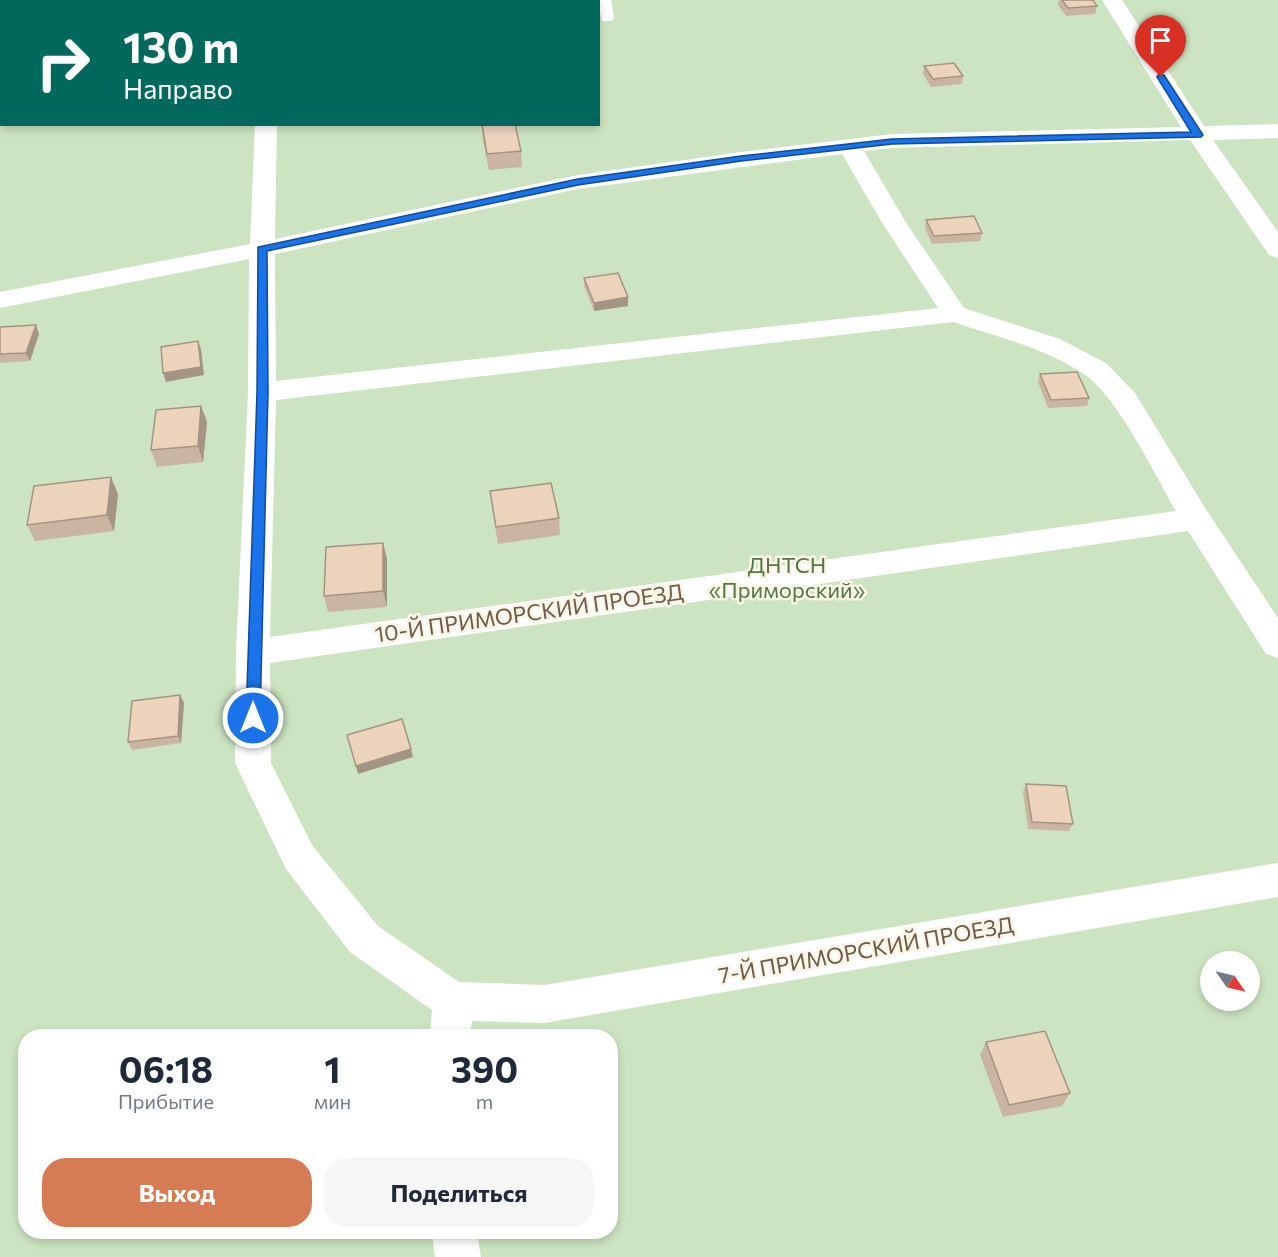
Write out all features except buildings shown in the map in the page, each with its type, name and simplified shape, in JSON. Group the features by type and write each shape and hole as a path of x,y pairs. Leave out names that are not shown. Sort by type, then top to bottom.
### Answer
{"street":[{"path":"1112,0 1198,135 1278,250"},
{"name":"7-Й ПРИМОРСКИЙ ПРОЕЗД","path":"266,126 262,249 262,392 253,651 253,763 299,857 364,939 451,1018 1278,880"},
{"path":"0,300 262,249 578,182 741,159 892,141 1198,135 1278,131"},
{"path":"849,146 893,221 955,314"},
{"path":"262,392 955,314 1050,345 1096,369 1125,400 1196,519 1278,645"},
{"name":"10-Й ПРИМОРСКИЙ ПРОЕЗД","path":"253,651 1196,519"},
{"path":"456,1239 458,1257"}],"lane":[{"path":"604,0 608,18"}],"green space":[{"name":"ДНТСН «Приморский»","path":"600,0 1278,0 1278,1257 0,1257 0,126 600,126"}],"route":[{"path":"253,718 253,651 262,392 262,249 578,182 741,159 892,141 1198,135 1161,77"}]}
